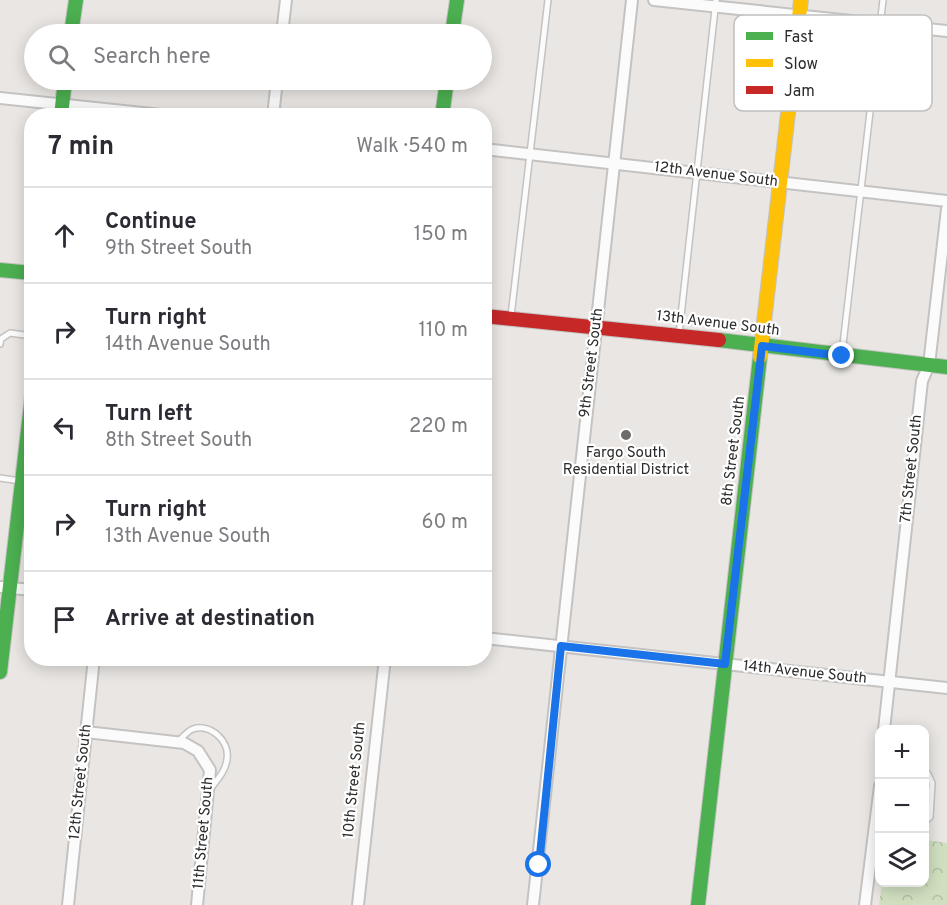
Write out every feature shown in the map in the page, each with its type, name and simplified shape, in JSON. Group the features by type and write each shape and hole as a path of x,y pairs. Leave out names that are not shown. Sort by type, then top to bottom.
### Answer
{"street":[{"path":"72,24 76,0"},
{"path":"283,24 286,0"},
{"path":"453,24 457,0"},
{"name":"9th Street South","path":"533,905 632,0"},
{"path":"654,0 716,3 793,15"},
{"name":"8th Street South","path":"799,15 801,0"},
{"path":"932,29 947,31"},
{"path":"62,108 64,90"},
{"path":"274,108 276,90"},
{"path":"443,108 446,90"},
{"path":"0,98 52,108"},
{"name":"8th Street South","path":"698,905 788,111"},
{"name":"12th Avenue South","path":"492,150 947,201"},
{"name":"7th Street South","path":"884,725 922,381 929,365 947,209"},
{"path":"0,270 24,272"},
{"name":"13th Avenue South","path":"492,317 597,326 947,367"},
{"path":"0,671 4,587 24,463"},
{"path":"4,587 24,589"},
{"name":"14th Avenue South","path":"492,640 947,688"},
{"name":"12th Street South","path":"68,905 93,666"},
{"name":"10th Street South","path":"358,905 384,666"},
{"path":"86,732 178,742"},
{"name":"11th Street South","path":"178,742 192,746 207,761 210,770 210,789 197,905"},
{"path":"866,905 875,823"}],"lane":[{"path":"511,318 548,0"},
{"path":"881,15 883,0"},
{"path":"678,336 716,3"},
{"path":"842,356 870,111"},
{"path":"0,344 1,339 10,333 24,335"},
{"path":"0,478 21,482"},
{"path":"178,742 190,730 204,728 220,737 226,744 225,769 210,789"},
{"path":"929,776 933,783 929,818"}],"green space":[{"path":"929,841 947,843 947,905 879,905 881,887 929,887"}],"traffic: fast":[{"path":"72,24 76,0"},
{"path":"453,24 457,0"},
{"path":"62,108 64,90"},
{"path":"443,108 446,90"},
{"path":"0,270 24,272"},
{"path":"719,340 947,367"},
{"path":"698,905 760,357"},
{"path":"0,672 24,465"}],"traffic: slow":[{"path":"799,15 801,0"},
{"path":"760,357 788,111"}],"traffic: jam":[{"path":"492,317 719,340"}],"place":[{"name":"Fargo South Residential District","path":"626,435"}],"route":[{"path":"539,865 561,646 725,664 762,346 842,356"}]}
